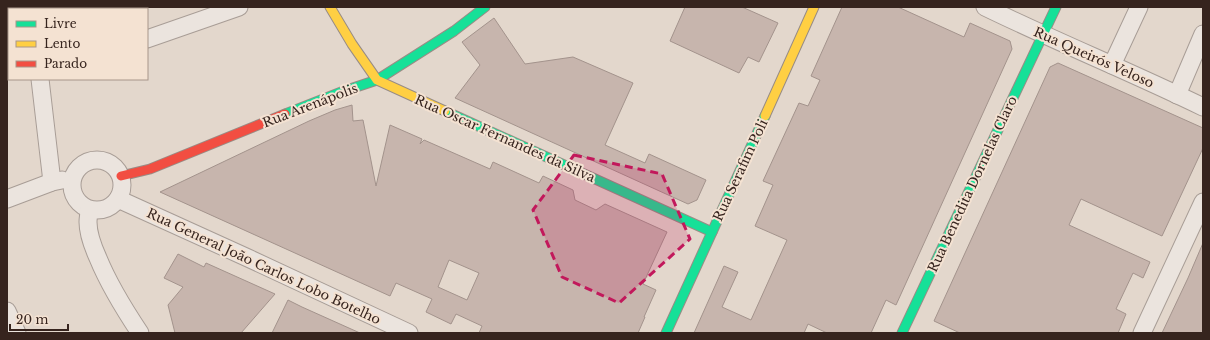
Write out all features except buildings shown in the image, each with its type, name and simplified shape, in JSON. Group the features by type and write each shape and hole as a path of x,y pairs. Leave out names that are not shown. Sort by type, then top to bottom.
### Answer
{"street":[{"path":"148,39 239,7"},
{"name":"Rua Oscar Fernandes da Silva","path":"330,7 353,47 377,80 712,232"},
{"name":"Rua Arenápolis","path":"121,176 150,170 341,92 377,80 454,31 485,7"},
{"name":"Rua Serafim Poli","path":"666,333 814,7"},
{"name":"Rua Queirós Veloso","path":"985,7 1043,35 1203,107"},
{"name":"Rua Benedita Dornelas Claro","path":"902,333 1056,7"},
{"path":"1112,65 1139,7"},
{"path":"1177,95 1203,34"},
{"path":"40,80 52,182"},
{"path":"102,160 116,169 121,176 121,192 118,199 113,205 106,209 98,211 89,210 76,200 72,192 72,179 75,172 86,162 102,160"},
{"path":"7,199 52,182 72,179"},
{"name":"Rua General João Carlos Lobo Botelho","path":"118,199 409,333"},
{"path":"1142,333 1203,202"},
{"path":"89,210 88,222 90,237 94,249 106,277 140,333"},
{"path":"7,311 17,333"}],"highlighted area":[{"path":"574,155 662,174 690,239 619,303 562,277 533,210"}],"traffic: fast":[{"path":"285,114 341,92 377,80 454,31 485,7"},
{"path":"902,333 1056,7"},
{"path":"445,111 712,232"},
{"path":"666,333 765,116"}],"traffic: slow":[{"path":"330,7 352,44 377,80 445,111"},
{"path":"765,116 814,7"}],"traffic: jam":[{"path":"121,176 150,169 285,114"}]}
